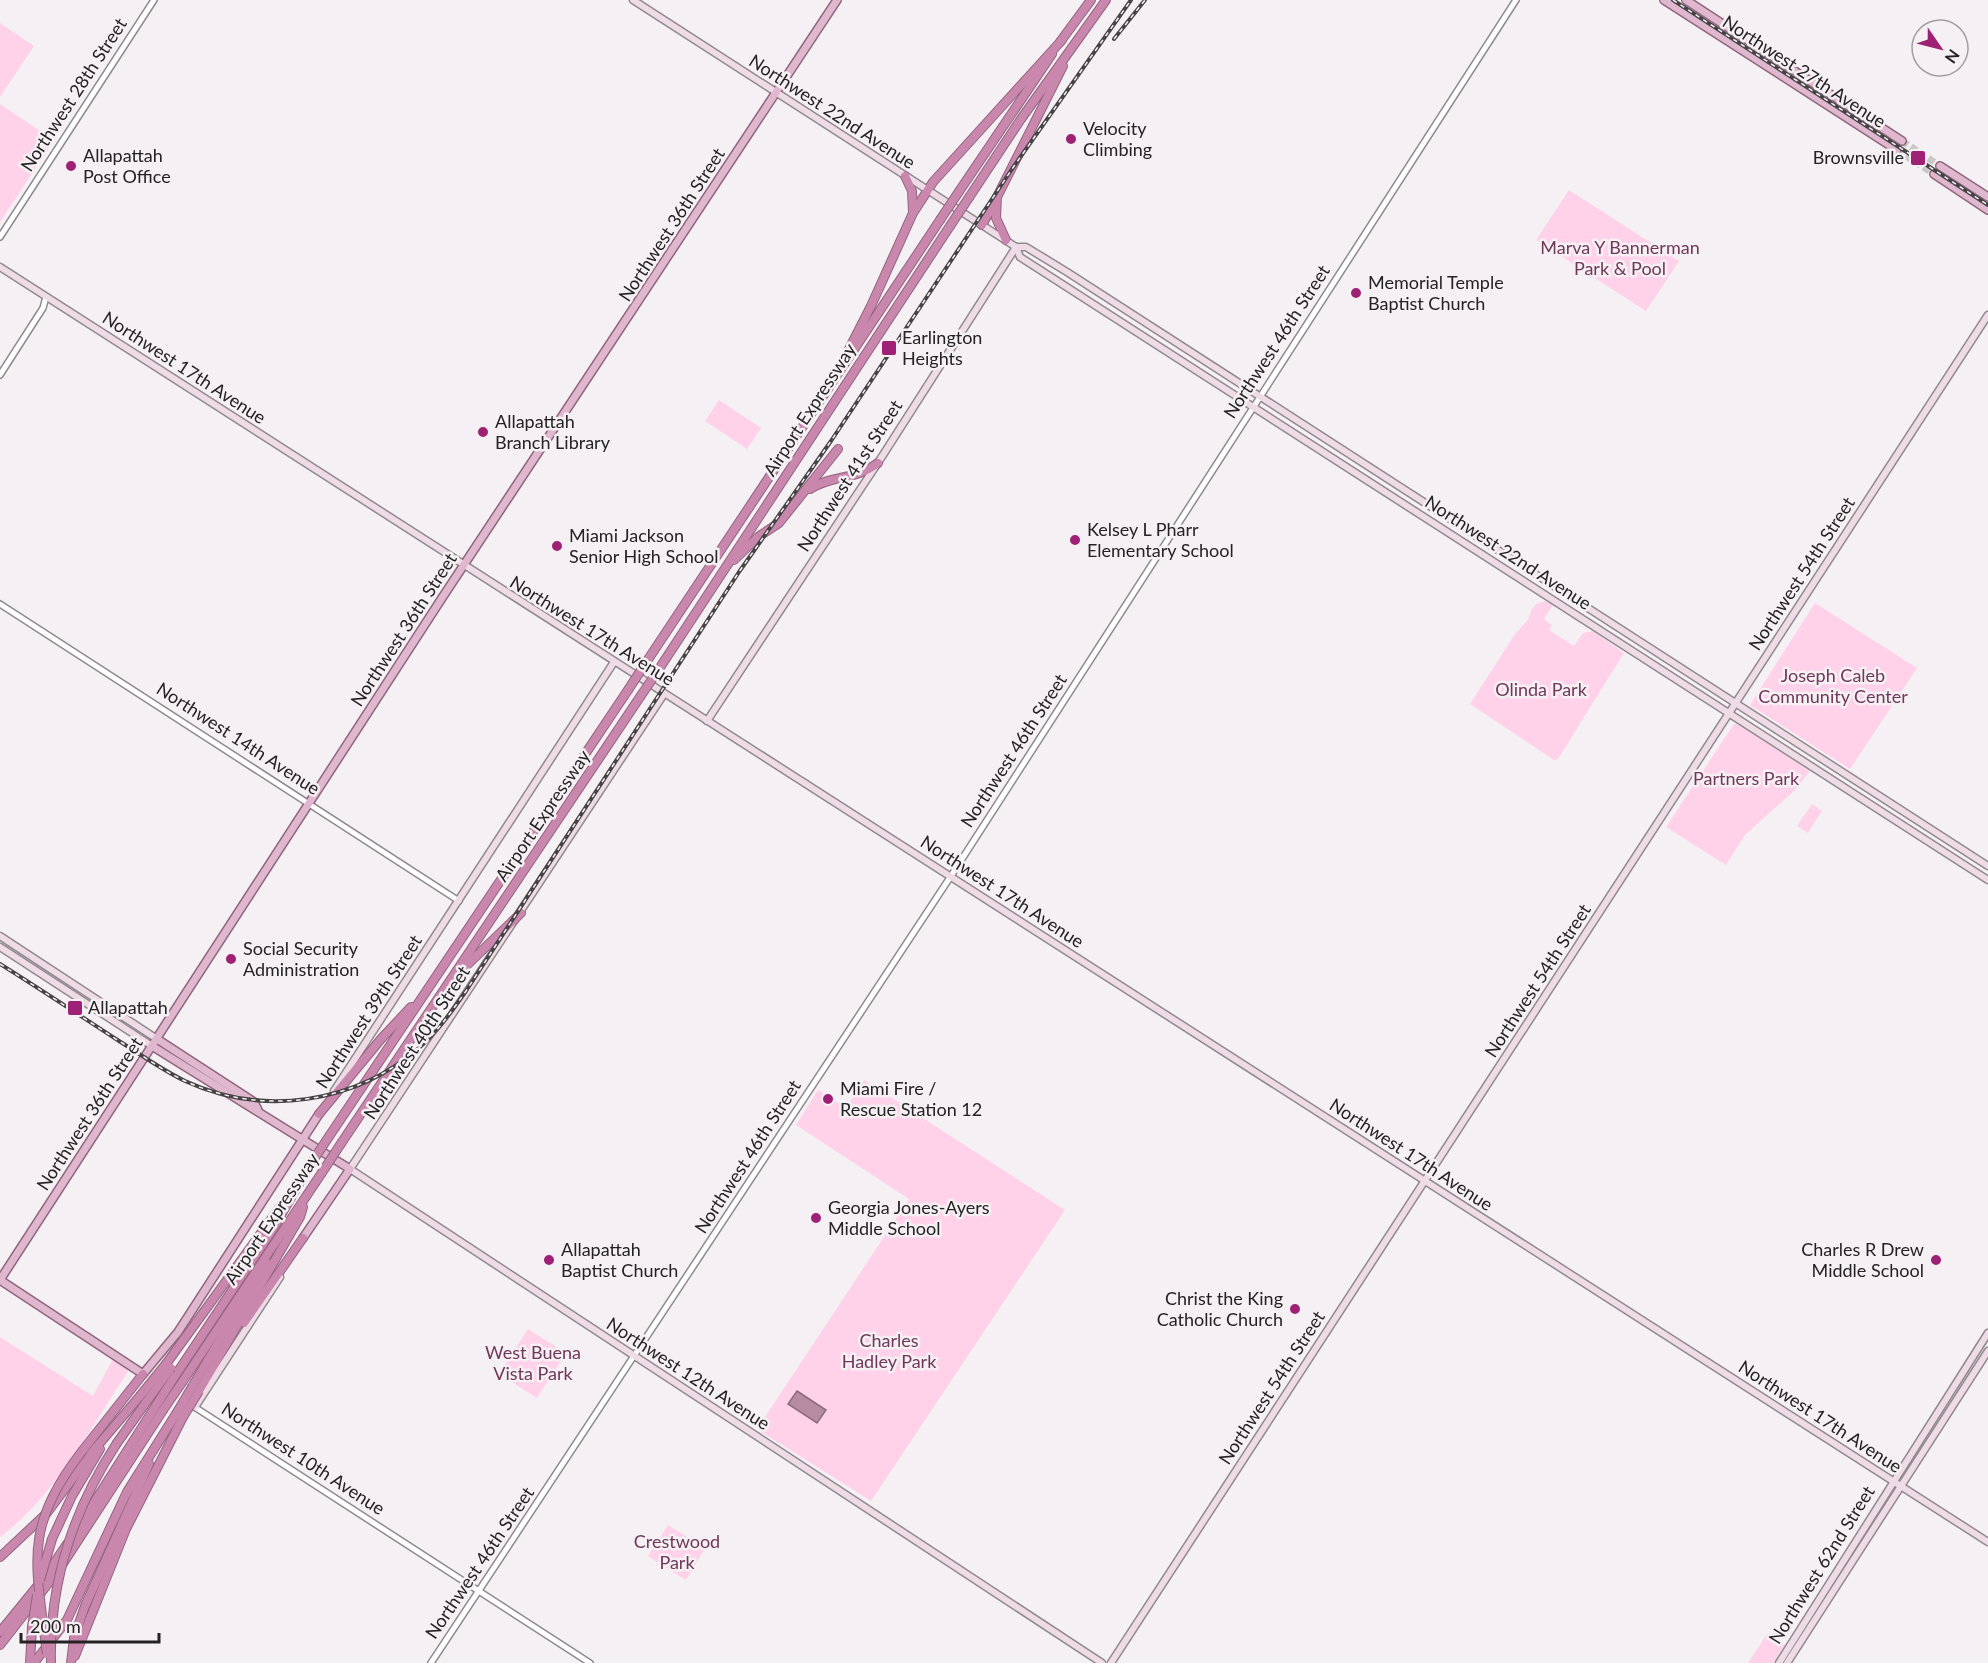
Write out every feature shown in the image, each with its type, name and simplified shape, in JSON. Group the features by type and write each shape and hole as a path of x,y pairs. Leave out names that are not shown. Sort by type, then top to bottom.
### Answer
{"highway":[{"name":"Airport Expressway","path":"0,1645 64,1563 164,1410 179,1378 273,1229 308,1168 960,190 1091,0"},
{"name":"Airport Expressway","path":"0,1632 44,1578 157,1404 179,1378 259,1263 282,1235 657,672 970,196 1106,0"},
{"path":"982,225 1045,98 1081,33"},
{"path":"818,402 864,321 913,213 964,145 1062,40"},
{"path":"905,176 913,196 913,213"},
{"path":"997,197 996,218 1006,240"},
{"path":"722,571 758,537 779,523 838,449"},
{"path":"800,498 817,484 861,474 878,463"},
{"path":"445,991 495,935 521,912"},
{"path":"319,1114 381,1039 419,1001"},
{"path":"50,1663 53,1615 65,1550 88,1491 144,1399 189,1333 297,1185"},
{"path":"209,1374 300,1218 306,1197"},
{"path":"72,1663 77,1629 93,1586 142,1478 282,1235"},
{"path":"195,1389 209,1374 303,1238"},
{"path":"50,1663 37,1570 39,1534 56,1488 143,1374"},
{"path":"0,1557 40,1521 122,1418 144,1399"},
{"path":"72,1663 117,1550 180,1415"},
{"path":"32,1663 41,1656 67,1620 127,1492 180,1415"},
{"path":"32,1663 32,1628 41,1576 52,1539 81,1479 122,1418"}],"main road":[{"name":"Northwest 22nd Avenue","path":"633,0 1006,240 1016,247 1020,257 1988,879"},
{"name":"Northwest 36th Street","path":"0,1280 463,566 837,0"},
{"name":"Northwest 27th Avenue","path":"1664,0 1897,150"},
{"name":"Northwest 27th Avenue","path":"1686,0 1902,141"},
{"path":"1868,131 1875,132 1879,126"},
{"path":"1940,165 1988,197"},
{"path":"1934,174 1988,210"},
{"name":"Northwest 22nd Avenue","path":"1016,247 1026,247 1044,258 1988,866"},
{"name":"Northwest 41st Street","path":"707,721 878,463 1016,247"},
{"name":"Northwest 17th Avenue","path":"0,267 1988,1542"},
{"name":"Northwest 54th Street","path":"1111,1663 1988,315"},
{"name":"Northwest 39th Street","path":"143,1374 178,1332 614,662"},
{"name":"Northwest 40th Street","path":"195,1407 303,1238 664,694"},
{"name":"Northwest 12th Avenue","path":"0,936 254,1102 258,1110"},
{"name":"Northwest 12th Avenue","path":"0,947 249,1109 258,1110 350,1169 1102,1663"},
{"name":"Northwest 10th Avenue","path":"0,1280 143,1374"},
{"name":"Northwest 62nd Street","path":"1779,1663 1988,1332"},
{"name":"Northwest 62nd Street","path":"1787,1663 1988,1351"}],"street":[{"name":"Northwest 28th Street","path":"0,237 154,0"},
{"name":"Northwest 46th Street","path":"431,1663 951,876 1516,0"},
{"path":"0,375 43,308 46,297"},
{"name":"Northwest 14th Avenue","path":"0,604 459,901"},
{"name":"Northwest 10th Avenue","path":"143,1374 590,1663"}],"green space":[{"path":"0,23 34,46 0,97"},
{"path":"0,104 52,139 52,143 0,222"},
{"name":"Marva Y Bannerman Park & Pool","path":"1569,190 1679,261 1646,311 1536,240"},
{"path":"719,400 761,428 747,449 705,421"},
{"name":"Olinda Park","path":"1546,601 1553,605 1544,619 1552,625 1549,630 1574,646 1583,633 1593,631 1624,653 1558,759 1554,760 1470,704 1515,634 1528,620 1532,609 1536,604"},
{"name":"Joseph Caleb Community Center","path":"1815,603 1917,668 1850,769 1750,705"},
{"name":"Partners Park","path":"1734,724 1739,724 1810,771 1794,791 1745,835 1726,865 1666,827"},
{"path":"1812,804 1822,811 1808,833 1797,826"},
{"name":"Charles Hadley Park","path":"864,1080 1065,1210 871,1501 757,1429 909,1199 796,1125 818,1090 846,1108"},
{"name":"West Buena Vista Park","path":"528,1329 566,1353 537,1398 499,1374"},
{"path":"0,1337 93,1396 113,1359 129,1370 55,1481 20,1520 0,1537"},
{"name":"Crestwood Park","path":"668,1525 705,1548 686,1580 648,1556"},
{"path":"1767,1634 1785,1645 1773,1663 1748,1663"}],"shaded area":[{"path":"797,1391 826,1410 817,1423 788,1404"}],"tunnel":[{"path":"1902,141 1940,166"},
{"path":"1897,150 1934,174"}],"railway":[{"path":"0,964 176,1077 215,1092 245,1099 276,1101 307,1099 338,1092 367,1081 394,1066 420,1047 439,1028 466,991 739,572 831,441 1012,169 1131,0"},
{"path":"1114,39 1145,0"},
{"path":"1673,0 1988,205"}],"place":[{"name":"Velocity Climbing","path":"1071,139"},
{"name":"Brownsville","path":"1918,158"},
{"name":"Allapattah Post Office","path":"71,166"},
{"name":"Memorial Temple Baptist Church","path":"1356,293"},
{"name":"Earlington Heights","path":"889,348"},
{"name":"Allapattah Branch Library","path":"483,432"},
{"name":"Kelsey L Pharr Elementary School","path":"1075,540"},
{"name":"Miami Jackson Senior High School","path":"557,546"},
{"name":"Social Security Administration","path":"231,959"},
{"name":"Allapattah","path":"75,1008"},
{"name":"Miami Fire / Rescue Station 12","path":"828,1099"},
{"name":"Georgia Jones-Ayers Middle School","path":"816,1218"},
{"name":"Allapattah Baptist Church","path":"549,1260"},
{"name":"Charles R Drew Middle School","path":"1936,1260"},
{"name":"Christ the King Catholic Church","path":"1295,1309"}]}
